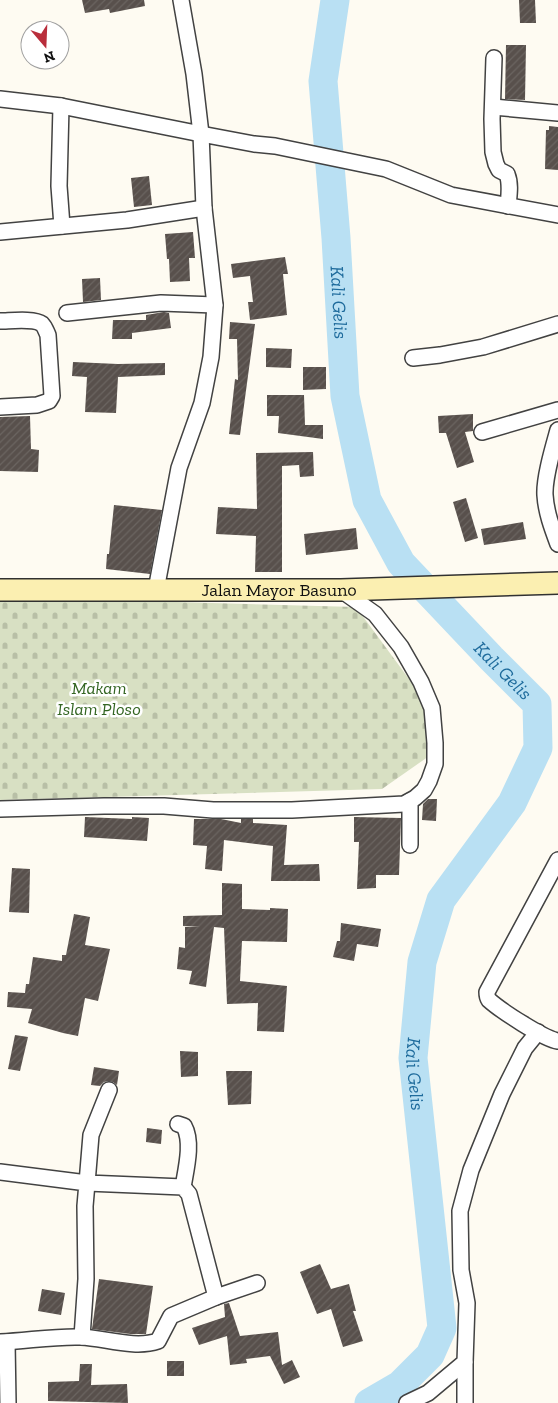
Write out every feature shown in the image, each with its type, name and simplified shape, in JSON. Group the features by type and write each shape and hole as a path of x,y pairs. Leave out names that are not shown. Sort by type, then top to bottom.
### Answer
{"main road":[{"name":"Jalan Mayor Basuno","path":"0,590 347,589 558,583"}],"street":[{"path":"156,590 179,468 202,403 211,357 214,305 204,208 200,134 194,74 181,0"},
{"path":"494,58 492,119 494,158 499,170 507,174 509,178 508,206"},
{"path":"0,99 61,106 386,169 451,194 558,215"},
{"path":"61,106 59,186 62,226"},
{"path":"493,107 558,113"},
{"path":"0,232 127,220 204,208"},
{"path":"67,312 161,303 214,305"},
{"path":"0,321 40,322 45,328 48,335 52,396 49,401 37,405 0,406"},
{"path":"413,358 483,347 558,324"},
{"path":"482,432 558,410"},
{"path":"558,430 545,494 550,521 558,544"},
{"path":"0,809 164,806 213,810 292,810 404,804 410,801 424,790 435,764 432,708 421,682 401,647 375,614 347,589"},
{"path":"410,801 410,845"},
{"path":"558,860 487,992 488,997 496,1005 520,1022 552,1040 558,1041"},
{"path":"465,1403 466,1303 461,1270 460,1210 471,1170 502,1094 525,1048 538,1032"},
{"path":"82,1337 86,1279 85,1206 91,1136 109,1090"},
{"path":"178,1124 184,1126 188,1133 188,1162 184,1188"},
{"path":"0,1172 87,1183 184,1188 189,1194 216,1297"},
{"path":"8,1403 3,1342 82,1337 152,1344 158,1342 171,1316 216,1297 257,1283"},
{"path":"407,1403 428,1393 465,1362"}],"green space":[{"name":"Makam Islam Ploso","path":"0,597 356,607 423,698 432,754 382,789 0,800"}],"building":[{"path":"82,0 144,0 145,6 110,13 109,9 85,13"},
{"path":"519,0 535,0 536,23 520,23"},
{"path":"506,45 526,45 525,100 505,99"},
{"path":"549,126 558,127 558,170 545,169 546,130 549,130"},
{"path":"149,176 152,205 134,207 131,178"},
{"path":"193,232 195,258 189,258 190,281 170,282 165,234"},
{"path":"285,257 288,274 283,274 287,315 250,320 248,302 253,302 250,276 233,278 231,264"},
{"path":"100,278 101,300 83,302 82,279"},
{"path":"169,313 171,328 132,333 132,339 112,339 113,320 146,320 146,315"},
{"path":"230,322 255,324 240,435 229,434 235,379 238,380 237,339 229,339"},
{"path":"266,348 292,349 291,368 266,367"},
{"path":"73,362 118,364 165,363 165,375 118,377 116,413 85,412 87,377 72,376"},
{"path":"303,367 326,367 326,389 303,390"},
{"path":"267,395 304,395 305,425 323,425 323,439 278,433 279,416 267,416"},
{"path":"473,414 473,431 465,432 474,462 457,468 446,433 439,433 438,416"},
{"path":"30,416 31,449 39,450 38,472 0,471 0,417"},
{"path":"313,452 314,476 300,477 299,465 282,466 282,572 255,572 256,536 216,534 218,507 257,509 256,453"},
{"path":"466,498 478,538 465,542 453,502"},
{"path":"114,505 162,510 150,574 106,569"},
{"path":"523,522 526,539 484,545 481,529"},
{"path":"356,528 358,549 306,555 304,534"},
{"path":"428,799 437,799 436,821 422,820 423,804"},
{"path":"85,817 149,818 147,841 84,837"},
{"path":"354,817 401,818 399,875 376,875 376,888 357,889 359,842 354,842"},
{"path":"194,819 221,819 241,823 241,819 253,819 253,823 287,825 284,865 319,864 320,881 271,881 273,846 224,840 222,871 205,869 207,846 193,845"},
{"path":"12,868 30,869 29,913 9,912"},
{"path":"222,883 242,884 242,909 288,909 287,942 242,941 240,981 287,986 284,1032 257,1031 258,1003 227,1004 224,928 214,927 206,987 189,984 192,971 177,969 179,947 185,948 185,927 200,927 183,926 183,916 222,915"},
{"path":"74,914 90,917 85,945 110,949 98,1001 85,998 78,1036 28,1023 32,1009 7,1007 8,992 25,993 26,984 29,984 33,957 62,961 62,955 66,955"},
{"path":"341,923 381,929 378,947 357,944 354,961 333,957 337,941 340,941"},
{"path":"15,1035 28,1037 20,1071 8,1069"},
{"path":"180,1051 198,1052 198,1076 181,1077"},
{"path":"94,1067 119,1071 117,1085 108,1081 100,1086 91,1085"},
{"path":"226,1071 252,1071 251,1104 228,1105"},
{"path":"147,1128 162,1130 161,1144 146,1142"},
{"path":"320,1264 331,1289 349,1284 356,1311 353,1311 363,1341 343,1347 331,1309 317,1314 300,1272"},
{"path":"99,1279 153,1286 146,1334 92,1329"},
{"path":"42,1289 65,1293 61,1315 38,1311"},
{"path":"229,1303 240,1336 278,1332 282,1365 292,1360 300,1377 284,1384 270,1356 246,1359 247,1363 230,1365 227,1336 199,1345 192,1328 225,1317 224,1304"},
{"path":"167,1361 184,1361 184,1376 167,1376"},
{"path":"80,1364 92,1364 91,1385 127,1384 128,1403 48,1401 48,1382 79,1381"}],"waterway":[{"name":"Kali Gelis","path":"335,0 323,81 336,238 345,396 367,500 401,563 537,704 538,748 512,803 441,900 422,962 413,1058 442,1328 430,1355 400,1385 369,1403"}]}
